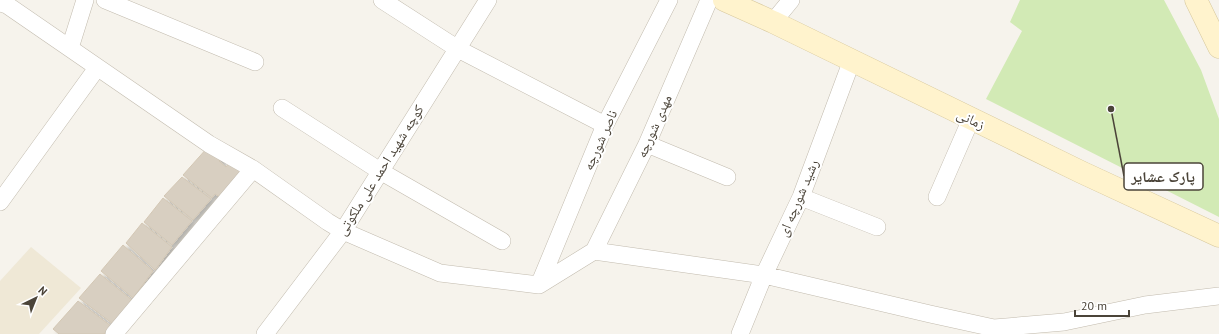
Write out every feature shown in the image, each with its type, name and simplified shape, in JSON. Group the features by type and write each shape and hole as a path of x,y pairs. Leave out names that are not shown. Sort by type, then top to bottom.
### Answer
{"street":[{"path":"70,48 85,0"},
{"path":"105,0 255,62"},
{"path":"382,0 458,49 605,125"},
{"name":"کوچه شهید احمد علی ملکوتی","path":"265,334 343,230 488,0"},
{"name":"ناصر شورچه","path":"539,285 605,125 669,0"},
{"name":"مهدی شورچه","path":"594,251 647,144 709,0"},
{"name":"زمانی","path":"724,0 852,60 1081,172 1219,236"},
{"path":"773,22 791,0"},
{"path":"1196,0 1219,47"},
{"path":"2,8 70,48 209,144 253,169 328,222 440,273 539,285 594,251 764,275 994,328 1064,322 1145,305 1219,296"},
{"name":"رشید شورچه ای","path":"740,334 764,275 801,197 852,60"},
{"path":"0,202 97,68"},
{"path":"282,108 380,171 502,242"},
{"path":"937,198 971,119"},
{"path":"647,144 727,177"},
{"path":"114,334 253,169"},
{"path":"801,197 877,227"}],"shaded area":[{"path":"31,247 81,288 39,334 0,334 0,281"}],"green space":[{"path":"1020,0 1164,0 1201,70 1219,119 1219,217 986,99 1022,31 1010,22"}],"building":[{"path":"208,147 223,155 219,161 226,167 231,161 242,170 220,197 215,194 212,198 183,175"},
{"path":"182,177 211,199 193,220 164,196"},
{"path":"163,198 192,221 172,245 144,222"},
{"path":"142,223 172,247 155,270 126,243"},
{"path":"123,245 153,271 133,298 101,271"},
{"path":"100,274 133,301 113,324 79,298"},
{"path":"78,301 111,326 104,334 59,334 53,329"}],"place":[{"name":"پارک عشایر","path":"1111,109"}]}
